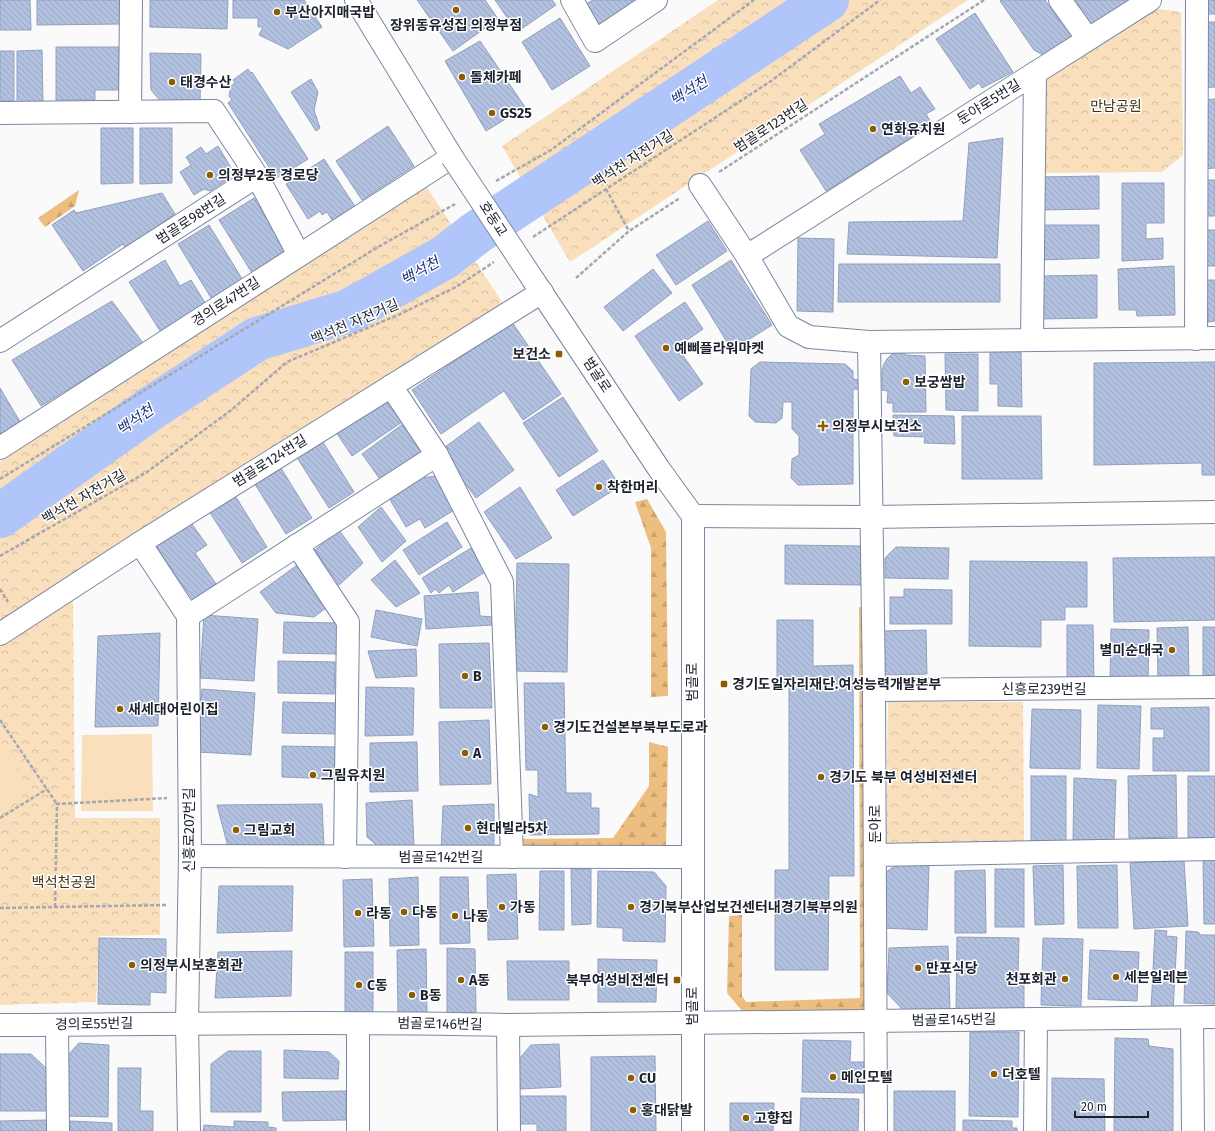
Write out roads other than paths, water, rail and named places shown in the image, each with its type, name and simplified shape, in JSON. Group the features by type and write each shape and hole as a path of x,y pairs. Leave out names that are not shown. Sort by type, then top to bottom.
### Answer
{"street":[{"path":"130,112 131,0"},
{"name":"호동교","path":"356,0 452,156 538,287"},
{"path":"572,0 596,41 656,0"},
{"path":"1060,0 1088,39"},
{"name":"둔야로5번길","path":"747,256 1150,0"},
{"path":"700,184 747,256 788,326 809,337 869,342 1205,339 1196,0"},
{"path":"1032,340 1035,73"},
{"path":"0,113 214,111 257,176 299,255"},
{"name":"경의로47번길","path":"0,448 452,156"},
{"name":"범골로98번길","path":"0,341 257,176"},
{"name":"범골로124번길","path":"0,634 140,543 391,386 538,287"},
{"name":"범골로","path":"538,287 692,516 692,1131"},
{"path":"869,342 871,517"},
{"path":"391,386 437,455 502,582 512,857"},
{"path":"140,543 188,616 437,455"},
{"path":"692,516 871,517 1215,512"},
{"name":"둔야로","path":"871,517 874,690 876,1131"},
{"path":"297,545 348,622 345,857"},
{"name":"신흥로207번길","path":"188,616 190,856 187,1023 189,1131"},
{"name":"신흥로239번길","path":"874,690 1215,687"},
{"path":"875,855 1215,849"},
{"name":"범골로142번길","path":"190,856 692,857"},
{"name":"범골로145번길","path":"692,1022 1215,1017"},
{"path":"1192,1018 1193,1131"},
{"path":"1035,1131 1036,1019"},
{"name":"범골로146번길","path":"187,1023 358,1024 403,1022 508,1025 692,1022"},
{"name":"경의로55번길","path":"0,1025 187,1023"},
{"path":"358,1024 358,1131"},
{"path":"57,1025 58,1131"},
{"path":"508,1025 509,1131"}],"waterway":[{"name":"백석천","path":"0,516 150,409 257,339 349,311 445,257 476,233 827,0"}],"place":[{"name":"장위동유성집 의정부점","path":"456,10"},
{"name":"부산아지매국밥","path":"277,12"},
{"name":"돌체카페","path":"462,77"},
{"name":"태경수산","path":"172,82"},
{"name":"GS25","path":"492,113"},
{"name":"연화유치원","path":"873,129"},
{"name":"의정부2동 경로당","path":"210,175"},
{"name":"예삐플라워마켓","path":"666,348"},
{"name":"보건소","path":"559,354"},
{"name":"보궁쌈밥","path":"906,382"},
{"name":"의정부시보건소","path":"823,426"},
{"name":"착한머리","path":"599,487"},
{"name":"별미순대국","path":"1172,650"},
{"name":"B","path":"465,676"},
{"name":"경기도일자리재단.여성능력개발본부","path":"724,684"},
{"name":"새세대어린이집","path":"120,709"},
{"name":"경기도건설본부북부도로과","path":"545,727"},
{"name":"A","path":"465,753"},
{"name":"그림유치원","path":"313,775"},
{"name":"경기도 북부 여성비전센터","path":"821,777"},
{"name":"현대빌라5차","path":"468,828"},
{"name":"그림교회","path":"236,830"},
{"name":"가동","path":"502,907"},
{"name":"경기북부산업보건센터내경기북부의원","path":"631,907"},
{"name":"다동","path":"404,912"},
{"name":"라동","path":"358,913"},
{"name":"나동","path":"455,916"},
{"name":"의정부시보훈회관","path":"132,965"},
{"name":"만포식당","path":"918,968"},
{"name":"세븐일레븐","path":"1116,977"},
{"name":"천포회관","path":"1065,979"},
{"name":"A동","path":"461,980"},
{"name":"북부여성비전센터","path":"677,980"},
{"name":"C동","path":"359,985"},
{"name":"B동","path":"412,995"},
{"name":"더호텔","path":"994,1074"},
{"name":"메인모텔","path":"833,1077"},
{"name":"CU","path":"631,1078"},
{"name":"홍대닭발","path":"633,1110"},
{"name":"고향집","path":"746,1118"}],"park label":[{"name":"만남공원","path":"1116,106"},
{"name":"백석천공원","path":"64,882"}]}
